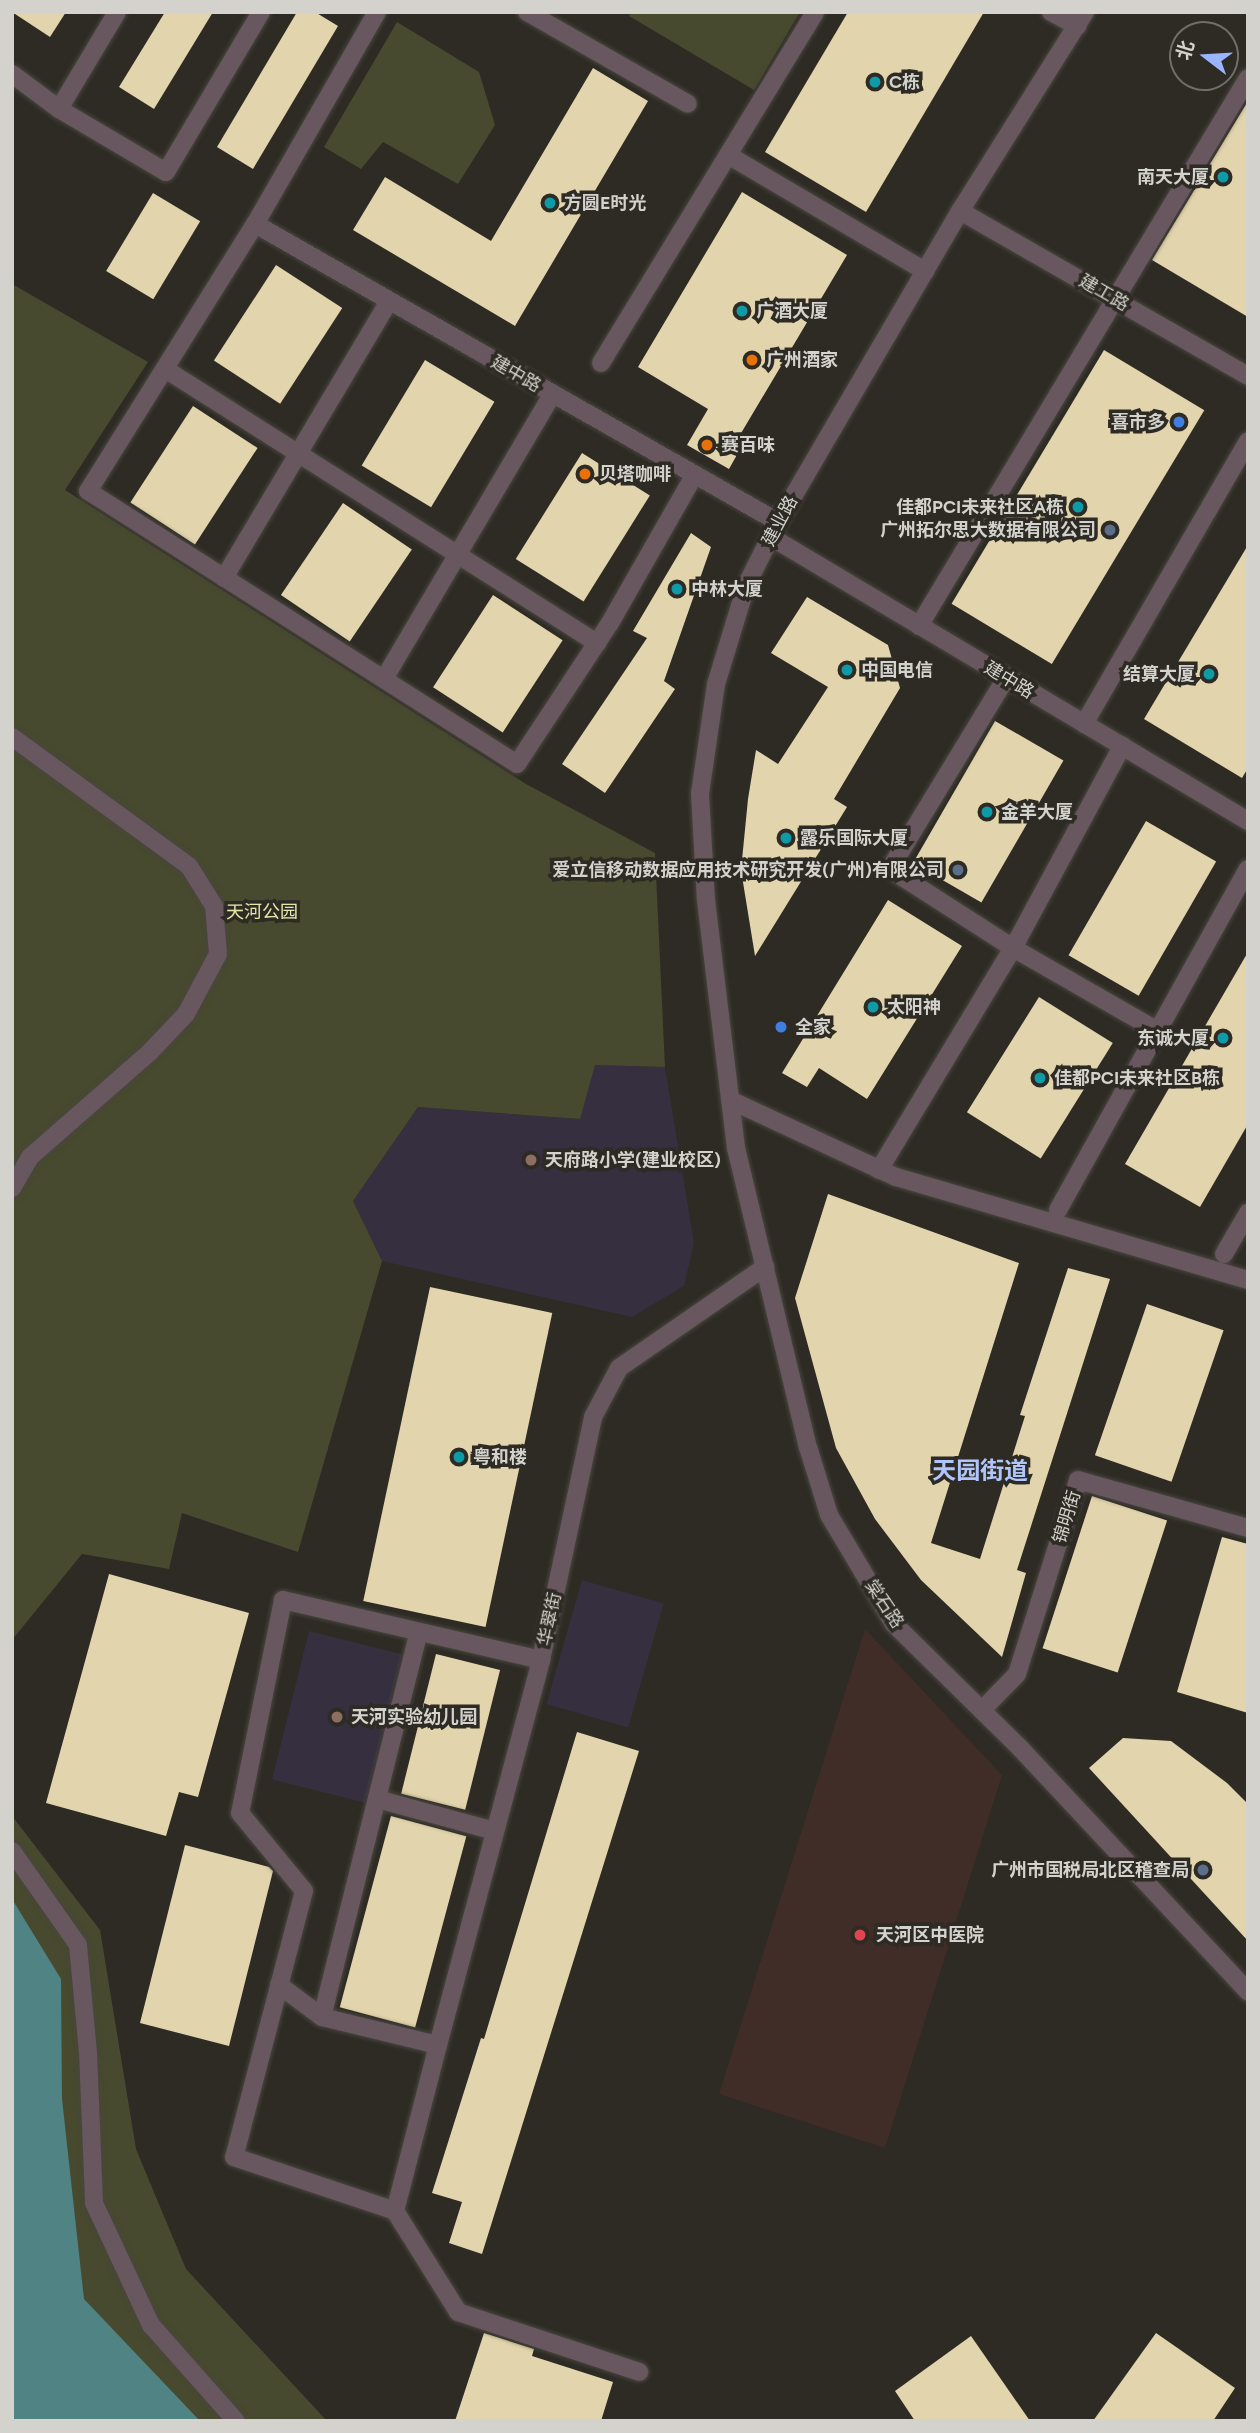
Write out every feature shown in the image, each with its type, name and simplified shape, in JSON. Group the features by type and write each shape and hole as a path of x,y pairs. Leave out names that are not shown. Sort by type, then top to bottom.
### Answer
{"street":[{"path":"60,109 117,12"},
{"path":"12,74 60,109 166,172 261,12"},
{"path":"377,12 255,225 88,491 517,764 597,643 694,476"},
{"path":"527,12 688,104"},
{"path":"601,363 815,12"},
{"path":"1051,12 1081,19"},
{"name":"建业路","path":"730,1100 706,900 700,794 716,684 746,586 774,530 960,211 1081,19"},
{"path":"919,626 1248,78"},
{"path":"728,155 925,271"},
{"name":"建工路","path":"960,211 1248,376"},
{"name":"建中路","path":"255,225 694,476 919,626 1248,821"},
{"path":"224,578 389,301"},
{"path":"165,369 597,643"},
{"path":"384,679 552,395"},
{"path":"1084,724 1248,441"},
{"path":"1006,678 890,869 1013,948 1156,1030"},
{"path":"12,737 189,866 214,906 218,954 186,1014 150,1052 30,1157 12,1188"},
{"path":"880,1170 1013,948 1122,746"},
{"path":"1058,1210 1248,869"},
{"path":"730,1100 880,1170 1248,1280"},
{"name":"棠石路","path":"730,1100 736,1148 808,1447 829,1516 894,1624 982,1710 1248,1992"},
{"path":"1224,1254 1248,1213"},
{"name":"华翠街","path":"395,2211 541,1660 593,1417 619,1368 765,1267"},
{"name":"锦明街","path":"982,1710 1017,1674 1078,1480 1248,1528"},
{"path":"541,1660 283,1600 240,1813 304,1891 234,2157 395,2211 458,2312 639,2372"},
{"path":"322,2017 419,1632"},
{"path":"377,1799 495,1831"},
{"path":"12,1851 78,1945 88,2052 94,2203 151,2325 236,2421"},
{"path":"279,1986 322,2017 438,2045"}],"shaded area":[{"name":"天府路小学(建业校区)","path":"594,1065 665,1067 694,1243 684,1286 632,1317 382,1261 353,1201 418,1107 579,1119"},
{"path":"582,1580 664,1603 628,1727 546,1704"},
{"name":"天河区中医院","path":"865,1629 1002,1775 885,2148 719,2094"},
{"name":"天河实验幼儿园","path":"309,1631 402,1654 365,1803 272,1779"}],"green space":[{"path":"631,12 800,12 754,90 629,16"},
{"path":"397,22 479,72 495,125 458,184 383,142 361,169 324,147"},
{"name":"天河公园","path":"12,284 148,362 65,490 526,784 655,853 665,1067 595,1065 580,1119 418,1107 353,1201 382,1261 298,1552 182,1513 169,1569 82,1554 12,1640"},
{"path":"12,1816 100,1930 136,2149 186,2269 327,2421 12,2421"}],"water":[{"path":"12,1899 61,1979 62,2099 84,2299 200,2421 12,2421"}],"building":[{"path":"12,12 66,12 50,37"},
{"path":"165,12 213,12 154,109 119,87"},
{"path":"297,12 315,12 338,26 253,169 217,147"},
{"name":"C栋","path":"848,12 984,12 866,212 765,152"},
{"name":"方圆E时光","path":"593,68 648,101 515,326 353,230 385,177 491,241"},
{"name":"南天大厦","path":"1248,101 1248,317 1152,260"},
{"name":"广酒大厦","path":"742,192 847,255 737,440 743,444 729,469 687,445 708,409 638,367"},
{"path":"153,193 200,221 153,299 106,271"},
{"path":"276,265 342,308 280,404 214,361"},
{"name":"佳都PCI未来社区A栋","path":"1104,350 1204,410 1052,664 952,604"},
{"path":"425,360 494,402 431,507 362,465"},
{"path":"193,406 258,448 195,544 130,502"},
{"path":"582,453 650,495 584,601 516,559"},
{"path":"343,503 412,549 350,641 281,595"},
{"path":"691,533 711,547 664,681 675,689 605,793 562,764 647,638 633,631"},
{"name":"结算大厦","path":"1248,545 1248,768 1242,778 1144,719"},
{"path":"493,595 563,640 503,732 433,687"},
{"path":"807,597 888,645 900,688 834,799 847,807 755,956 741,870 756,750 778,764 828,687 771,653"},
{"name":"金羊大厦","path":"995,721 1063,760 981,903 913,863"},
{"path":"1146,821 1216,862 1139,996 1068,955"},
{"name":"太阳神","path":"888,900 962,946 867,1099 819,1068 807,1087 782,1073"},
{"name":"东诚大厦","path":"1248,952 1248,1124 1200,1207 1125,1164"},
{"name":"佳都PCI未来社区B栋","path":"1039,997 1113,1043 1041,1158 967,1112"},
{"path":"828,1194 1019,1263 931,1543 980,1559 1025,1416 1020,1415 1068,1268 1110,1279 1017,1570 1026,1573 1002,1657 921,1580 875,1519 836,1448 795,1298"},
{"name":"粤和楼","path":"430,1287 552,1313 486,1627 363,1601"},
{"path":"1147,1304 1224,1330 1171,1482 1095,1455"},
{"path":"1092,1496 1167,1520 1118,1673 1043,1648"},
{"path":"1222,1537 1248,1544 1248,1713 1177,1692"},
{"path":"109,1574 249,1613 198,1797 179,1792 166,1836 46,1803"},
{"path":"436,1654 500,1670 465,1810 401,1794"},
{"path":"577,1732 639,1751 482,2254 449,2243 462,2202 432,2193 481,2038 484,2039"},
{"path":"1123,1738 1171,1741 1227,1783 1248,1804 1248,1941 1089,1768"},
{"path":"391,1816 466,1836 415,2027 340,2007"},
{"path":"185,1845 269,1867 273,1871 229,2046 140,2023"},
{"path":"484,2333 534,2349 532,2356 613,2382 601,2421 455,2421"},
{"path":"1156,2333 1235,2388 1213,2421 1093,2421"},
{"path":"971,2336 1030,2421 915,2421 895,2391"}],"place":[{"name":"C栋","path":"875,82"},
{"name":"南天大厦","path":"1223,177"},
{"name":"方圆E时光","path":"550,203"},
{"name":"广酒大厦","path":"742,311"},
{"name":"广州酒家","path":"752,360"},
{"name":"喜市多","path":"1179,422"},
{"name":"赛百味","path":"707,445"},
{"name":"贝塔咖啡","path":"585,474"},
{"name":"佳都PCI未来社区A栋","path":"1078,507"},
{"name":"广州拓尔思大数据有限公司","path":"1110,530"},
{"name":"中林大厦","path":"677,589"},
{"name":"中国电信","path":"847,670"},
{"name":"结算大厦","path":"1209,674"},
{"name":"金羊大厦","path":"987,812"},
{"name":"露乐国际大厦","path":"786,838"},
{"name":"爱立信移动数据应用技术研究开发(广州)有限公司","path":"958,870"},
{"name":"太阳神","path":"873,1007"},
{"name":"全家","path":"781,1027"},
{"name":"东诚大厦","path":"1223,1038"},
{"name":"佳都PCI未来社区B栋","path":"1040,1078"},
{"name":"天府路小学(建业校区)","path":"531,1160"},
{"name":"粤和楼","path":"459,1457"},
{"name":"天河实验幼儿园","path":"337,1717"},
{"name":"广州市国税局北区稽查局","path":"1203,1870"},
{"name":"天河区中医院","path":"860,1935"}],"district":[{"name":"天园街道","path":"980,1471"}]}
